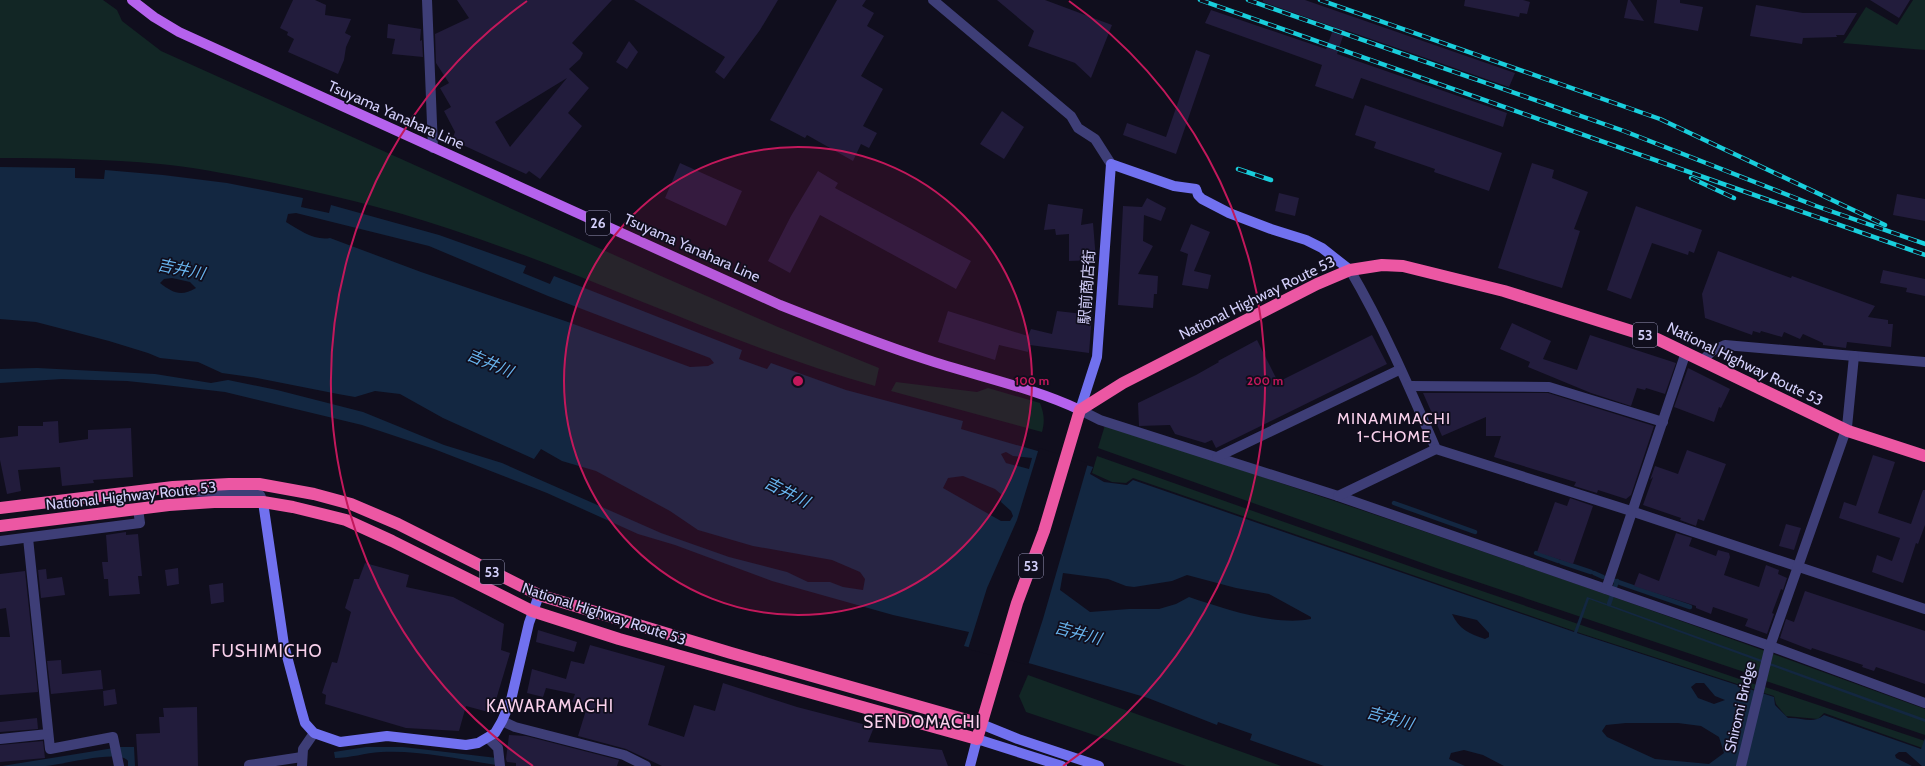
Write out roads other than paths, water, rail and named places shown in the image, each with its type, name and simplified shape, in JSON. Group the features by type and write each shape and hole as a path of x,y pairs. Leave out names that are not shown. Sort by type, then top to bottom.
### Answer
{"highway":[{"name":"National Highway Route 53","path":"1079,413 1123,383 1317,284 1350,270 1382,265 1403,266 1504,291 1578,312 1657,339 1846,430 1925,456"},
{"name":"53","path":"977,739 1017,603 1044,531 1079,413"},
{"name":"National Highway Route 53","path":"0,508 173,487 259,484 294,489 351,504 398,524 539,595 723,651 872,692 982,720"},
{"name":"National Highway Route 53","path":"0,526 138,509 214,502 263,502 300,508 346,520 392,541 532,611 627,641 977,739"}],"main road":[{"name":"Tsuyama Yanahara Line","path":"132,0 179,32 780,305 924,359 1055,398 1079,413"}],"street":[{"path":"427,0 433,148"},
{"path":"933,0 1071,116 1078,128 1095,139 1111,164 1174,186 1196,189 1198,195 1202,199 1229,213 1271,229 1306,240 1322,248 1350,270 1399,370 1409,386 1436,449"},
{"name":"駅前商店街","path":"1079,413 1097,357 1111,164"},
{"path":"1702,360 1712,351 1725,345 1925,362"},
{"path":"1606,589 1686,352"},
{"name":"Shiromi Bridge","path":"1741,766 1769,650 1846,430 1854,356"},
{"path":"1217,457 1399,370"},
{"path":"1409,386 1549,387 1663,422"},
{"path":"1079,413 1338,496 1606,589 1769,650 1925,703"},
{"path":"1338,496 1436,449 1632,511 1925,609"},
{"path":"173,487 191,492 249,492 260,496 263,502 284,645 301,710 306,723 314,734 340,742 387,736 466,745 478,743 495,733 511,700 532,611 539,595"},
{"path":"0,541 140,523 138,509"},
{"path":"28,538 50,749 113,737 118,762"},
{"path":"982,720 1018,739 1099,766"},
{"path":"502,721 515,727 624,755 646,766"},
{"path":"0,739 48,734"},
{"path":"249,765 302,762 303,749 314,734"},
{"path":"488,738 498,748 500,766"},
{"path":"970,766 977,739 1062,766"}],"water":[{"name":"吉井川","path":"0,167 75,168 75,178 104,179 105,170 163,175 227,183 303,198 301,207 329,213 331,205 439,235 526,266 523,273 550,284 554,276 742,350 739,359 767,369 771,363 846,390 963,421 961,429 1093,467 1090,474 1104,482 1127,485 1133,480 1574,632 1587,597 1607,604 1609,599 1611,600 1610,605 1925,719 1925,722 1589,599 1577,633 1774,697 1775,705 1788,718 1815,720 1824,715 1921,749 1925,738 1925,766 1922,766 1906,752 1899,752 1895,755 1896,758 1912,766 1504,766 1483,755 1464,750 1451,753 1449,759 1465,766 1324,766 1250,740 1252,734 1218,722 1217,725 1148,698 964,646 969,632 893,615 772,581 675,545 638,534 547,493 434,449 362,425 225,392 165,385 127,381 62,379 0,383 0,369 37,368 155,374 211,383 228,380 277,390 363,412 444,445 502,463 661,533 729,557 787,572 808,582 830,582 843,587 863,590 865,579 860,572 832,560 753,546 698,530 670,511 596,471 562,461 541,449 534,459 443,418 400,394 375,391 355,397 257,378 222,373 198,362 160,358 109,341 36,322 0,319","holes":["296,213 429,246 548,296 710,358 714,363 708,366 690,367 568,322 421,272 330,238 324,239 313,236 286,222 288,214","172,278 190,282 196,288 191,291 177,293 160,283 164,279","1006,452 1013,456 1032,458 1029,469 1006,463 1001,454","963,476 995,489 1002,495 1001,502 1011,511 1013,516 1010,521 1001,521 943,488 948,478","1063,573 1108,579 1126,586 1134,587 1172,581 1187,575 1236,588 1269,594 1311,617 1311,619 1297,621 1266,618 1234,611 1189,597 1176,604 1159,609 1129,609 1090,612 1060,590","1452,614 1477,620 1489,633 1489,637 1485,639 1474,635 1458,624","1696,683 1704,683 1715,696 1725,700 1714,704 1698,698 1691,687","1626,723 1678,723 1701,726 1719,737 1724,753 1709,764 1655,759 1607,737 1602,731 1606,725"]},
{"path":"120,747 134,747 135,766 128,766 128,761 123,758 102,757 46,766 2,766"},
{"path":"366,747 403,747 497,758 496,765 410,752 381,752 335,758 334,752"}],"waterway":[{"path":"1394,503 1475,532"},
{"path":"1536,553 1558,561"},
{"path":"1561,562 1591,572"},
{"path":"1594,573 1603,577"},
{"path":"1615,581 1690,607"},
{"path":"1609,604 1617,581"}],"railway":[{"path":"1200,0 1925,255"},
{"path":"1248,0 1624,131 1816,206 1925,244"},
{"path":"1320,0 1660,119 1885,225"},
{"path":"1238,169 1271,180"},
{"path":"1691,178 1734,198"}],"district":[{"name":"MINAMIMACHI 1-CHOME","path":"1394,427"},
{"name":"FUSHIMICHO","path":"267,651"},
{"name":"KAWARAMACHI","path":"550,706"},
{"name":"SENDOMACHI","path":"922,722"}]}
